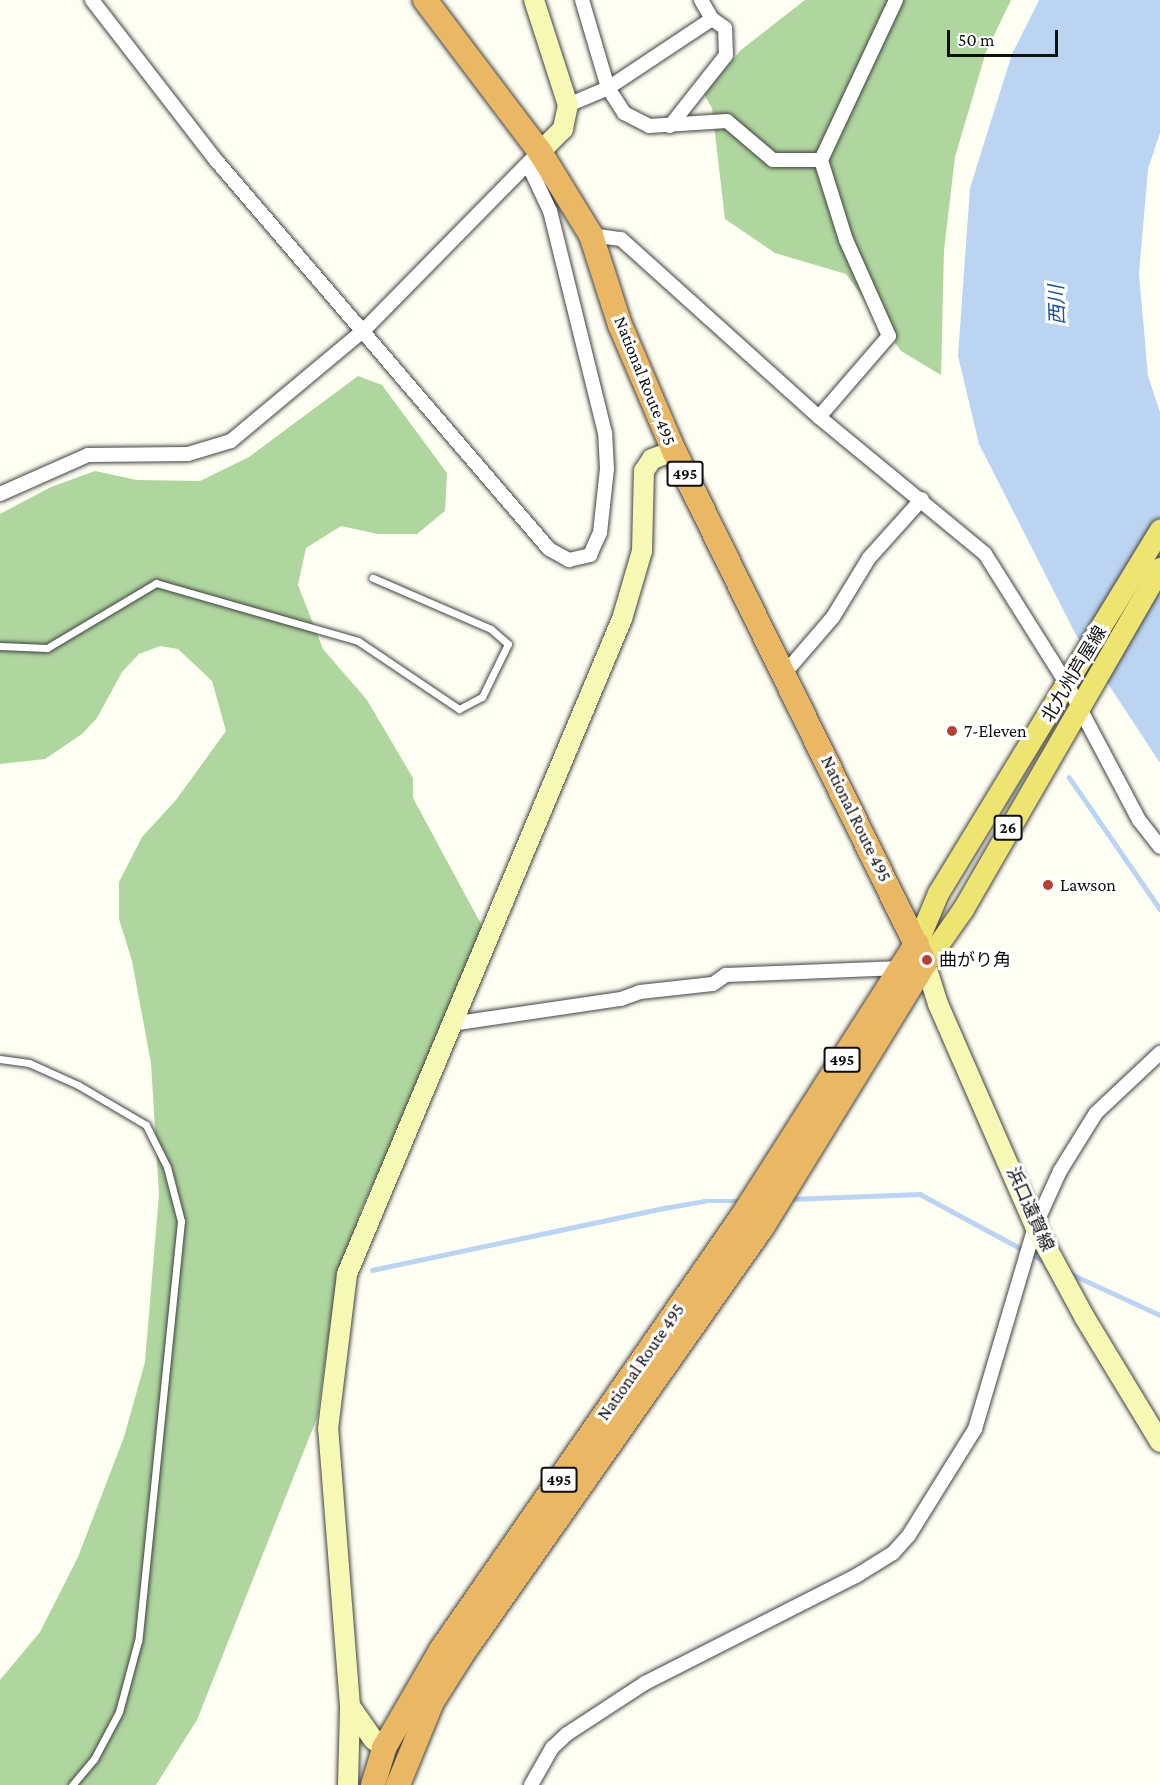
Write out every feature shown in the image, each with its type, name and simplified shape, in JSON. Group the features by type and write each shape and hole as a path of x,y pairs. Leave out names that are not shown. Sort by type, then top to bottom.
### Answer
{"highway":[{"name":"National Route 495","path":"430,2 534,158 591,235 620,325 674,451 921,953"},
{"name":"National Route 495","path":"398,1785 432,1702 752,1222 766,1176 901,968 921,953"},
{"name":"National Route 495","path":"373,1785 384,1748 441,1650 752,1222 791,1184 921,953"}],"main road":[{"name":"北九州芦屋線","path":"921,953 963,909 1160,530"},
{"name":"北九州芦屋線","path":"921,953 938,893 1160,568"}],"street":[{"path":"92,0 215,159 365,329 549,549 569,560 590,555 605,507 605,433 550,211 534,158"},
{"path":"582,0 608,88 624,113 650,126 727,121 773,160 821,160"},
{"path":"670,126 726,55 725,28 712,19 701,0"},
{"path":"819,417 889,336 846,240 821,160 896,0"},
{"path":"0,494 88,455 188,454 231,441 365,329 563,129 568,105 540,2"},
{"path":"568,105 608,88 712,19"},
{"path":"591,235 621,239 819,417 922,499 985,554 1078,688 1139,820 1160,847"},
{"path":"348,1785 350,1706 328,1429 347,1274 632,589 642,551 644,471 652,459 674,451"},
{"path":"784,674 833,617 869,558 922,499"},
{"name":"浜口遠賀線","path":"921,953 938,1004 1035,1226 1085,1318 1160,1442"},
{"path":"451,1024 621,999 640,992 713,984 726,975 901,968"},
{"path":"531,1785 552,1748 567,1734 645,1683 856,1576 893,1553 909,1535 975,1429 1035,1226 1060,1171 1096,1113 1160,1053"},
{"path":"350,1706 373,1739 384,1748"}],"lane":[{"path":"0,646 47,648 156,583 358,641 459,710 482,697 508,644 491,629 373,578"},
{"path":"0,1059 29,1063 78,1085 146,1125 167,1167 181,1221 138,1641 120,1712 94,1759 72,1785"}],"green space":[{"path":"805,0 1011,0 986,52 955,157 944,250 941,375 901,351 846,274 775,253 725,219 712,108 704,94 741,50"},
{"path":"358,376 382,385 447,473 445,511 417,534 378,534 341,526 306,548 298,585 323,649 367,700 413,778 413,798 481,924 483,944 361,1210 332,1314 317,1418 197,1720 156,1785 0,1785 0,1680 40,1632 78,1557 124,1437 145,1362 159,1194 151,1063 132,961 119,919 119,882 142,837 176,800 226,731 212,681 178,649 160,646 139,654 122,672 97,718 82,734 45,759 0,764 0,514 51,487 95,471 137,480 200,481 249,457"}],"water":[{"name":"西川","path":"1039,0 1160,0 1160,133 1148,169 1139,274 1148,376 1160,412 1160,763 1076,635 979,444 958,356 970,188 1012,54"}],"waterway":[{"path":"1069,777 1160,909"},
{"path":"790,1199 920,1194 1046,1262"},
{"path":"372,1270 664,1208 704,1201 743,1201"},
{"path":"1067,1272 1160,1315"}],"place":[{"name":"7-Eleven","path":"952,731"},
{"name":"Lawson","path":"1048,885"},
{"name":"曲がり角","path":"927,960"}]}
